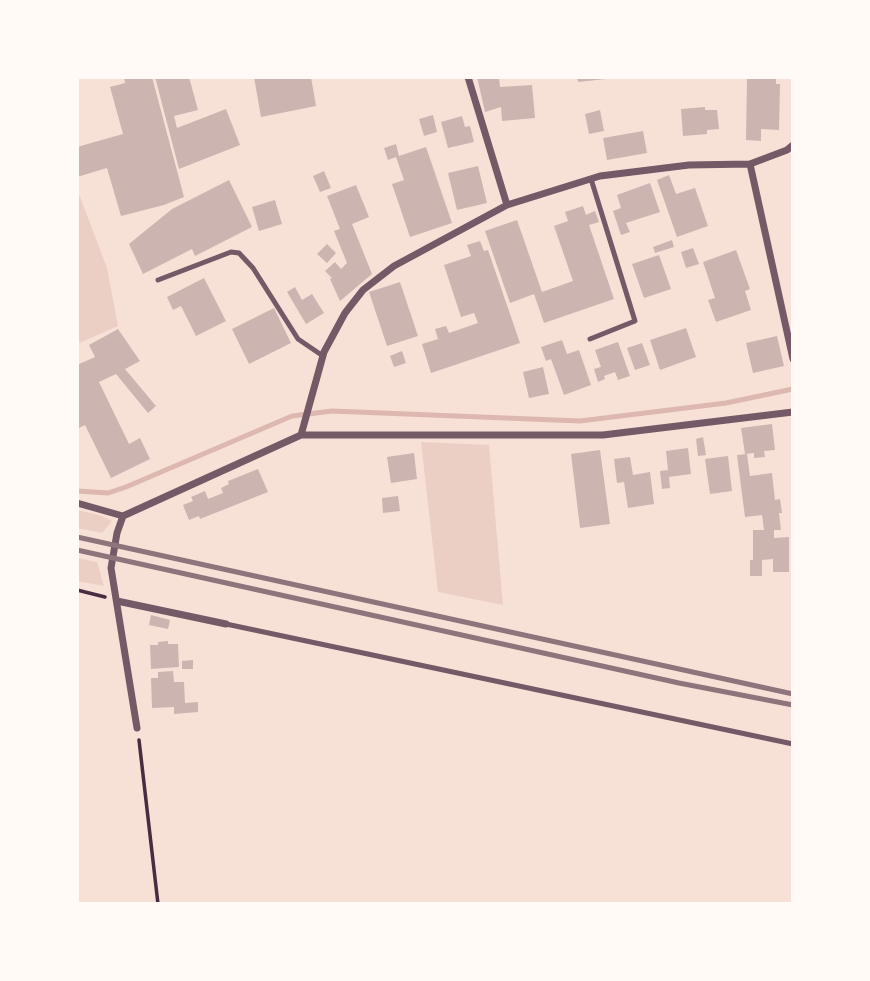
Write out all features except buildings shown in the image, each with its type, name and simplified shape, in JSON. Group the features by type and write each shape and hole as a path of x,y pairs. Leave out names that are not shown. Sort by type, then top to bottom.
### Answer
{"street":[{"path":"468,77 507,205"},
{"path":"301,435 323,356 345,313 363,290 394,266 507,205 591,179 690,165 750,164 787,150 793,145"},
{"path":"750,164 793,359"},
{"path":"77,503 123,516 301,435 603,435 793,412"},
{"path":"123,516 111,568 137,728"},
{"path":"117,601 226,624"}],"lane":[{"path":"590,339 635,321 591,179"},
{"path":"158,280 231,252 239,253 253,268 298,339 323,356"},
{"path":"226,624 793,744"}],"path":[{"path":"77,590 117,601"},
{"path":"137,728 158,904"}],"shaded area":[{"path":"77,189 107,268 118,326 77,344"},
{"path":"421,442 489,445 503,605 438,592"},
{"path":"77,510 112,521 102,533 77,528"},
{"path":"77,558 97,562 104,586 77,581"}],"waterway":[{"path":"77,491 108,493 126,487 292,416 332,411 580,421 726,403 793,389"}],"railway":[{"path":"77,537 793,694"},
{"path":"77,550 679,683 793,705"}]}
